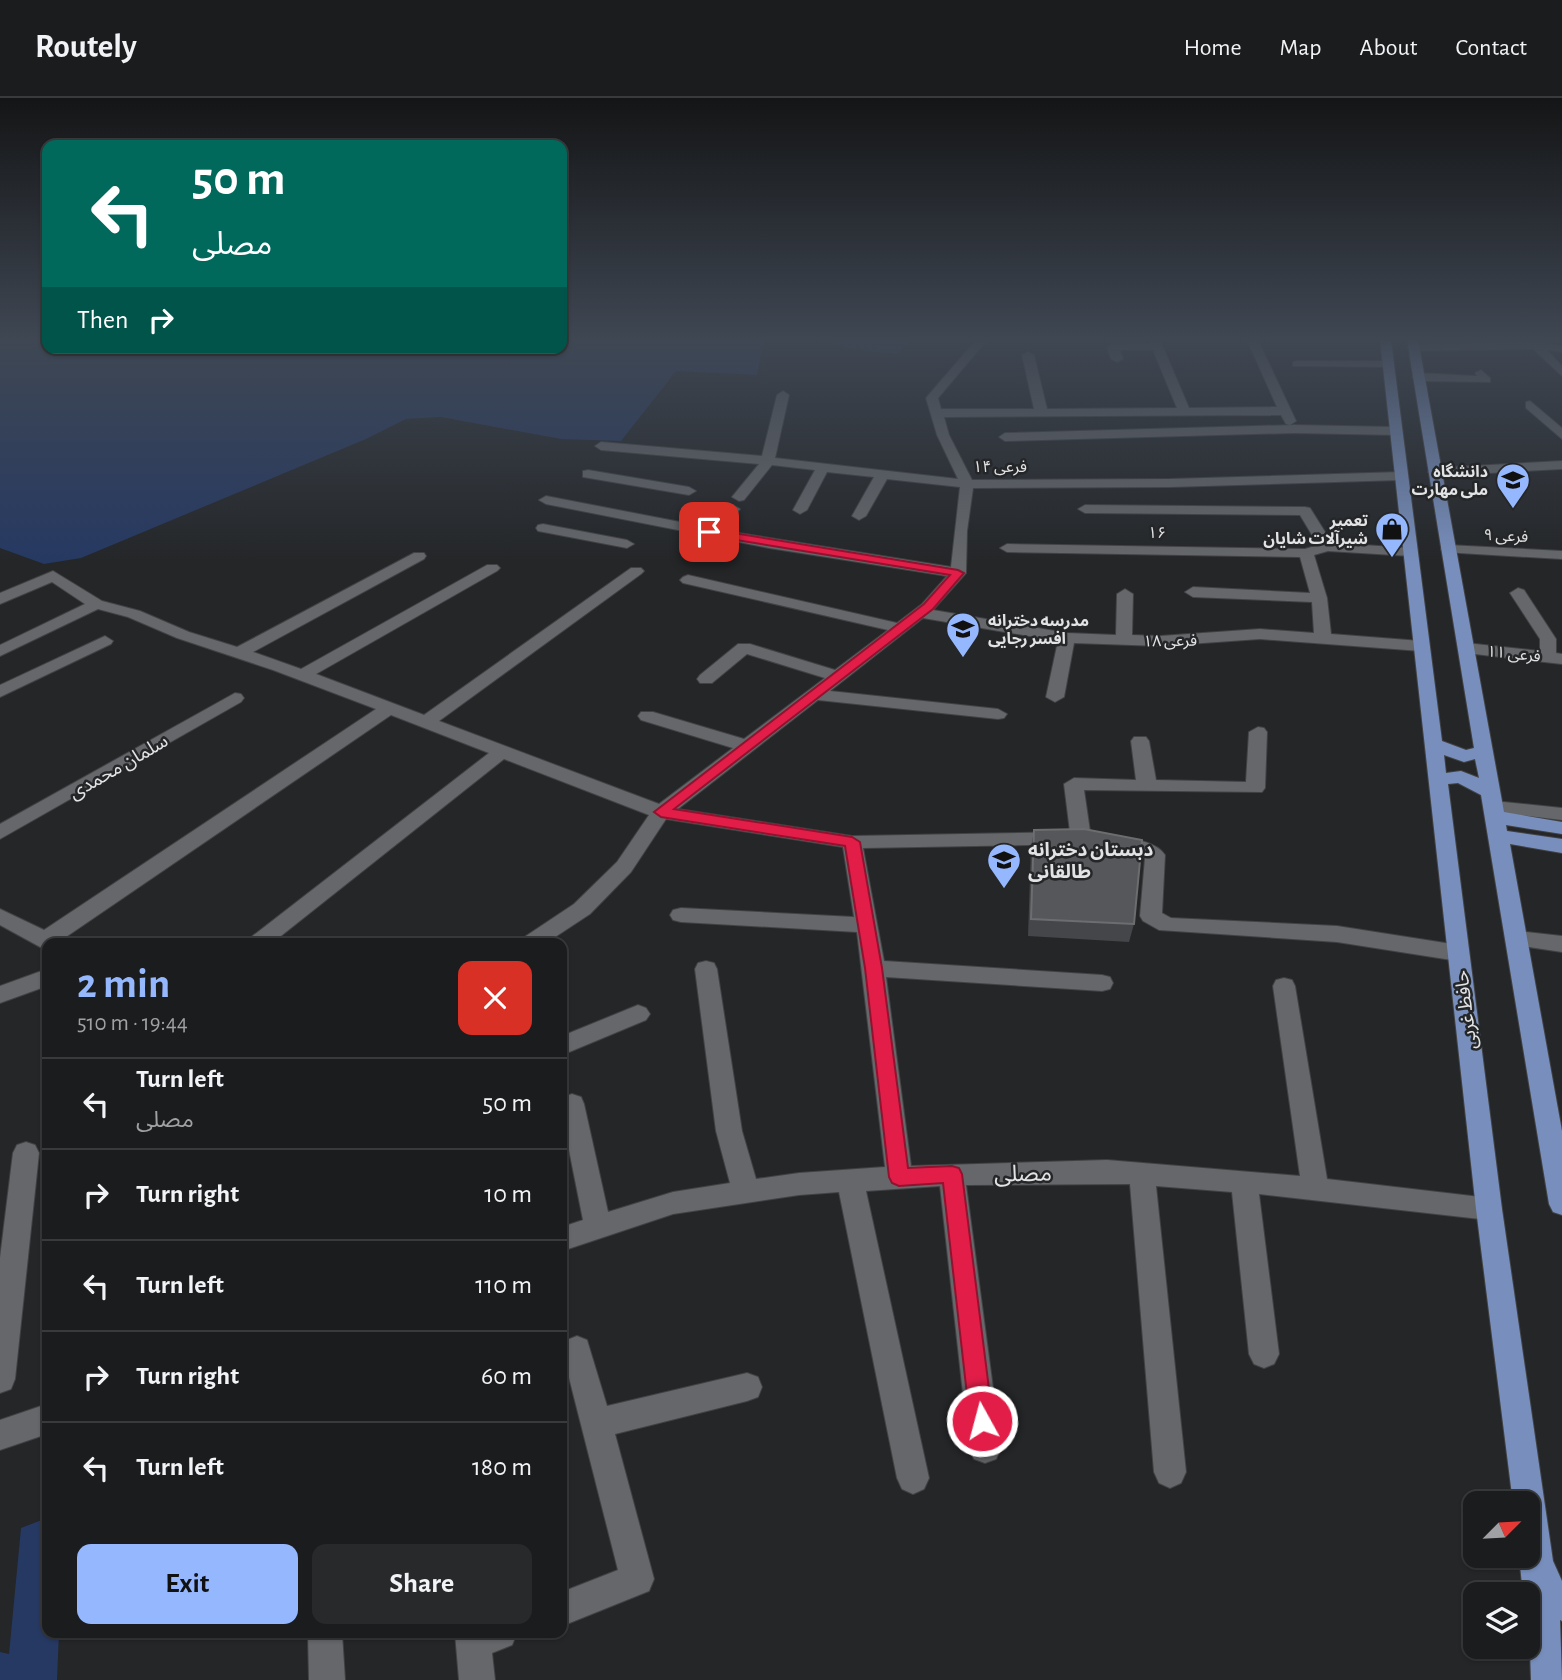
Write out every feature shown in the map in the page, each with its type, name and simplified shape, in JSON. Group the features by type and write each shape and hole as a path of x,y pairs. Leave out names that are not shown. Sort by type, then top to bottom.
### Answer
{"main road":[{"name":"حافظ غربی","path":"1399,414 1396,431 1410,552 1489,1209 1527,1491"},
{"name":"حافظ غربی","path":"1416,414 1435,472 1562,1204"},
{"path":"1433,744 1464,756 1484,752"},
{"path":"1438,779 1461,777 1494,813 1562,846"},
{"path":"1494,813 1562,828"},
{"name":"حافظ غربی","path":"1537,1568 1549,1680"},
{"path":"1540,1568 1549,1592 1562,1604"}],"street":[{"path":"709,532 736,503 768,461 779,414"},
{"path":"538,938 582,909 624,867 661,812 920,613 958,573 960,531 967,484 943,435 937,414"},
{"path":"1166,414 1177,432"},
{"path":"1286,414 1294,429"},
{"path":"1538,414 1562,435"},
{"path":"1545,421 1562,421"},
{"path":"1005,437 1294,429 1396,431"},
{"name":"فرعی ۱۴","path":"601,446 768,461 967,484 1170,483 1401,476"},
{"path":"1435,472 1562,465"},
{"path":"800,510 823,467"},
{"path":"588,474 689,491"},
{"path":"859,516 883,474"},
{"path":"576,506 611,478"},
{"path":"546,500 709,532 958,573"},
{"path":"636,518 652,503"},
{"path":"1085,509 1305,511 1317,550 1323,638"},
{"path":"581,535 610,512"},
{"path":"543,528 627,544"},
{"name":"۱۶","path":"1007,548 1410,552"},
{"name":"فرعی ۹","path":"1448,549 1562,555"},
{"path":"239,653 419,556"},
{"path":"302,675 492,568"},
{"path":"425,723 636,571"},
{"path":"0,599 53,576 96,604 134,614 183,635 302,675 661,812 852,842 1081,838 1138,847 1154,855 1151,916 1167,925 1337,934 1458,953"},
{"path":"688,580 900,628"},
{"path":"1193,592 1319,598"},
{"path":"1518,593 1548,639 1555,658"},
{"path":"1124,640 1125,594"},
{"path":"0,651 96,604"},
{"name":"فرعی ۱۸","path":"920,613 1067,638 1206,639 1259,634 1422,646"},
{"path":"1055,697 1067,638"},
{"path":"0,692 105,641"},
{"path":"706,679 744,648 836,676"},
{"name":"فرعی ۱۱","path":"1466,648 1555,658"},
{"path":"814,694 998,714"},
{"name":"سلمان محمدی","path":"0,833 235,698"},
{"path":"53,938 388,709"},
{"path":"647,716 747,746"},
{"path":"1081,838 1074,784 1255,788 1258,732"},
{"path":"1140,741 1147,786"},
{"path":"264,938 501,752"},
{"path":"1494,813 1562,814"},
{"path":"852,842 874,968 899,1177"},
{"path":"681,915 866,925"},
{"path":"0,916 42,939"},
{"path":"1516,939 1562,944"},
{"path":"874,968 1102,983"},
{"path":"706,969 729,1131 746,1192"},
{"path":"0,995 42,979"},
{"path":"1284,986 1315,1189"},
{"path":"567,1044 638,1014"},
{"path":"572,1104 598,1228"},
{"path":"0,1379 26,1153"},
{"name":"مصلی","path":"567,1237 673,1203 799,1184 952,1174 1107,1171 1315,1189 1489,1209"},
{"path":"952,1174 985,1448"},
{"path":"1142,1174 1170,1472"},
{"path":"850,1180 913,1478"},
{"path":"1244,1182 1264,1354"},
{"path":"567,1606 637,1579 577,1350"},
{"path":"596,1424 747,1387"},
{"path":"0,1434 42,1421"},
{"path":"325,1638 327,1680"},
{"path":"478,1680 481,1638"}],"shaded area":[{"path":"0,414 642,414 621,441 561,439 441,417 406,419 366,439 81,558 44,564 0,548"},
{"path":"42,1520 42,1638 59,1638 57,1680 0,1680 0,1652 9,1654 21,1528"}],"building":[{"path":"1084,829 1142,840 1134,924 1031,919 1034,830"}],"place":[{"name":"دانشگاه ملی مهارت","path":"1513,510"},
{"name":"تعمیر شیرآلات شایان","path":"1392,559"},
{"name":"مدرسه دخترانه افسر رجایی","path":"963,659"},
{"name":"دبستان دخترانه طالقانی","path":"1004,890"}],"route":[{"path":"709,532 958,573 928,607 661,812 852,842 874,968 899,1177 952,1174 982,1421"}]}
